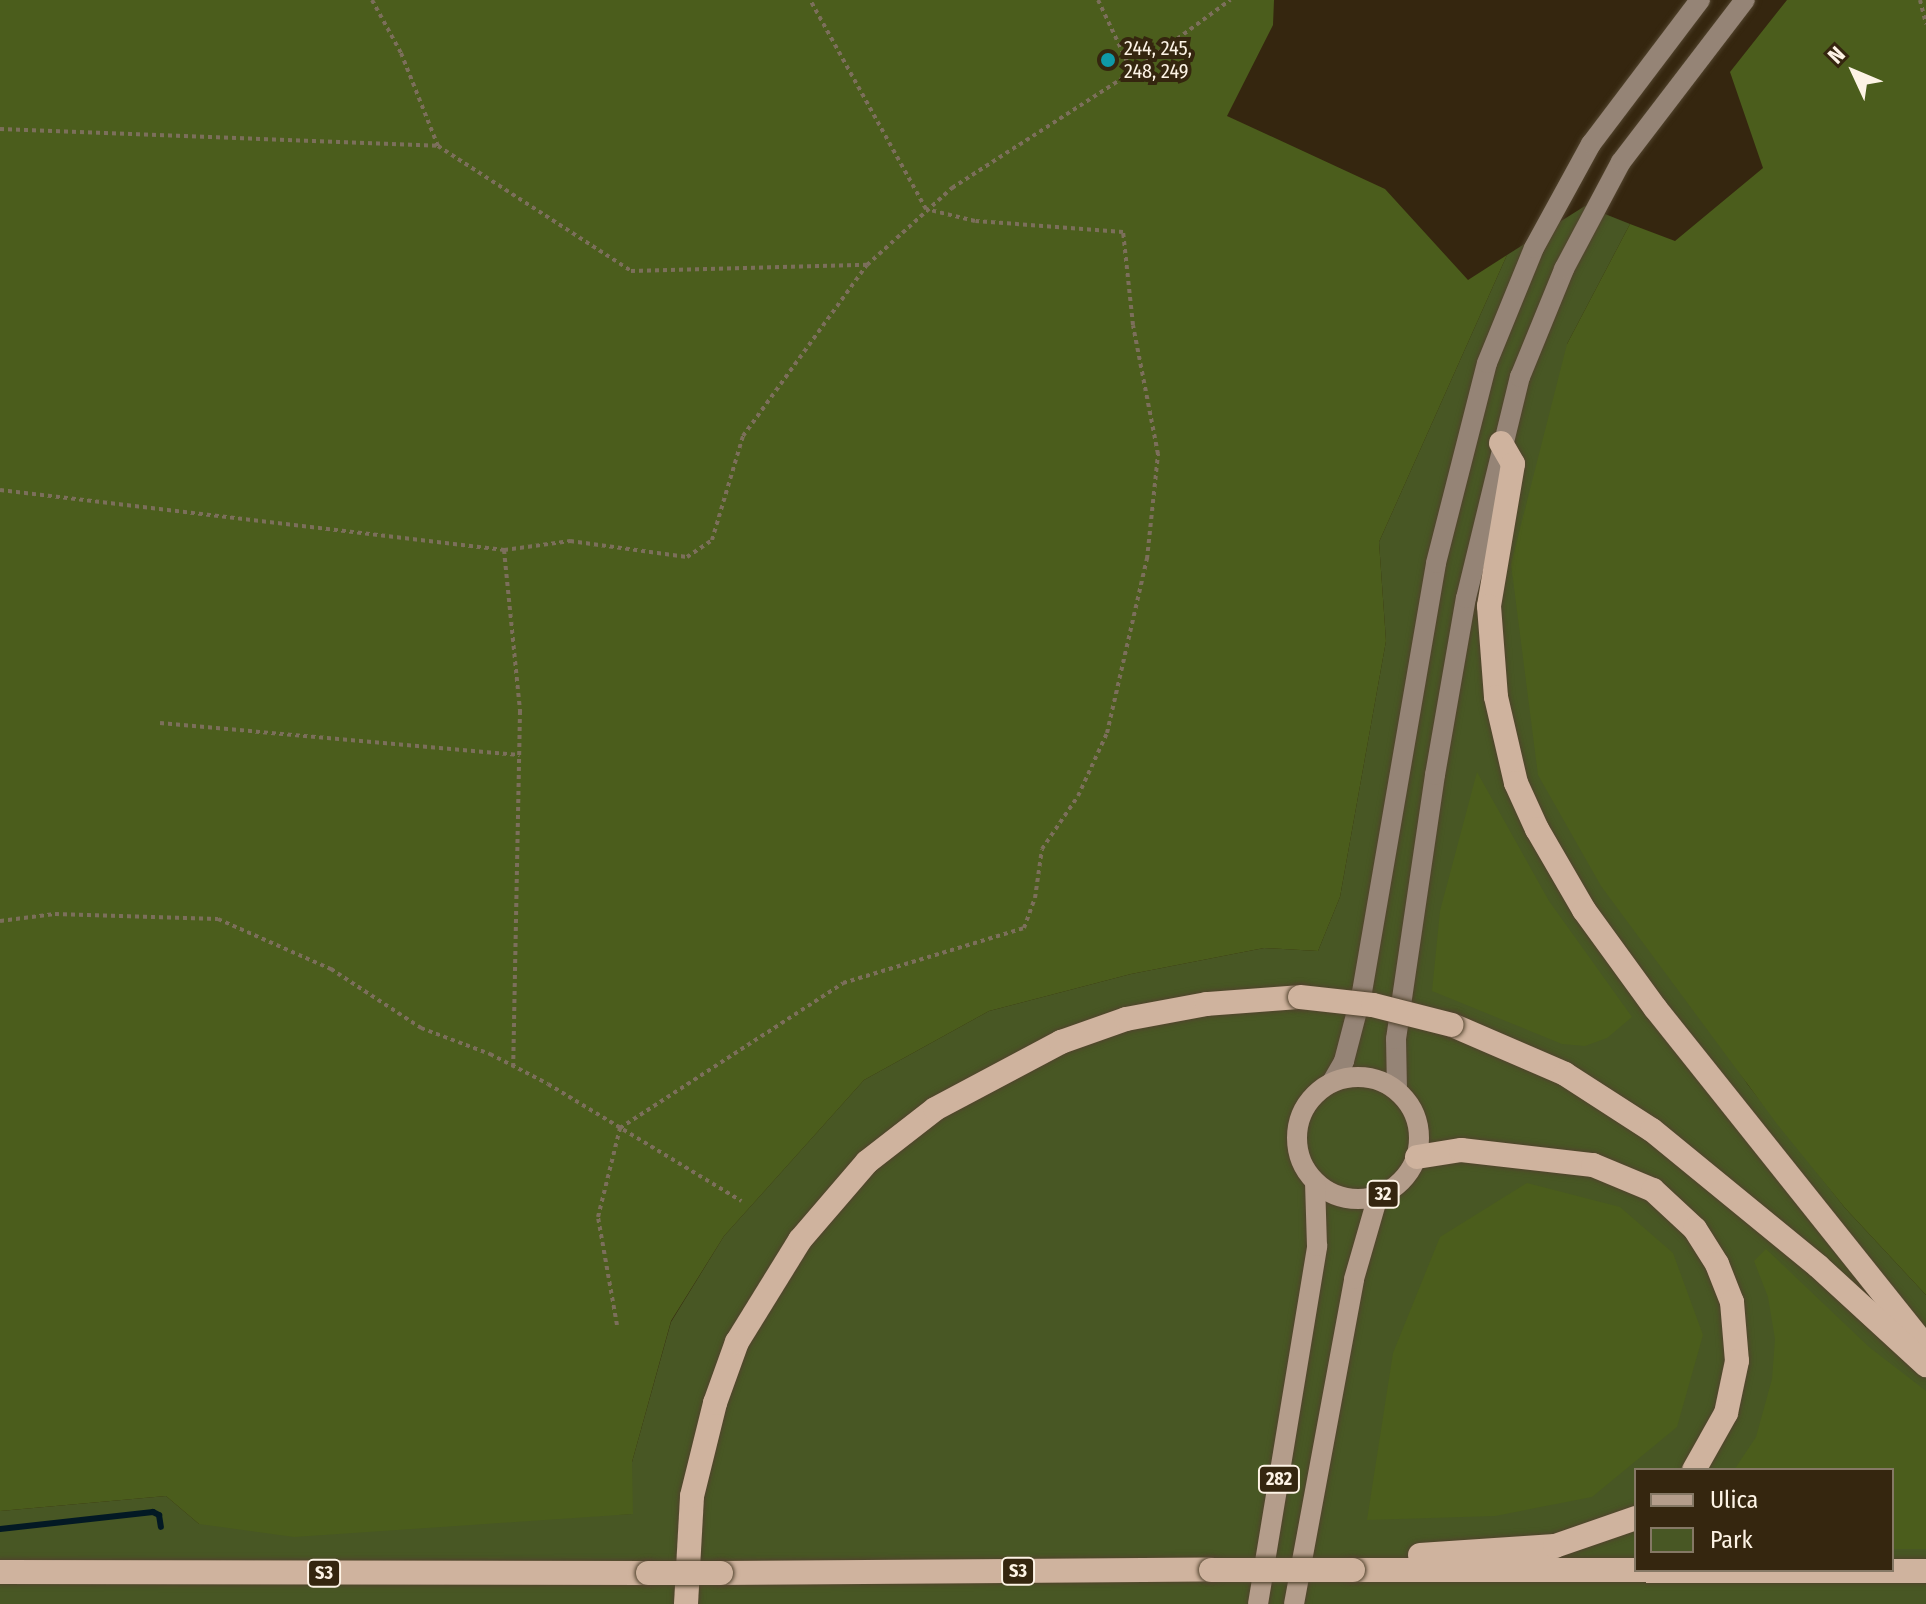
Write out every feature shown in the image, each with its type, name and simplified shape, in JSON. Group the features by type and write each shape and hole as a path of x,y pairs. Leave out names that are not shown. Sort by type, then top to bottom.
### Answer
{"highway":[{"path":"1501,443 1513,464 1489,606 1496,697 1516,783 1537,829 1584,910 1656,1009 1926,1347"},
{"path":"686,1604 692,1496 715,1403 737,1342 800,1240 867,1162 935,1109 1061,1042 1126,1019 1207,1004 1300,997 1373,1005 1452,1025 1565,1074 1642,1123 1818,1266 1926,1365"},
{"path":"1417,1157 1461,1150 1593,1165 1653,1190 1695,1229 1717,1264 1732,1302 1737,1361 1726,1413 1695,1468"},
{"path":"1353,1570 1389,1556 1555,1546 1634,1519"},
{"name":"S3","path":"0,1572 1634,1570"},
{"name":"S3","path":"1894,1571 1926,1571"}],"main road":[{"path":"1315,1182 1299,1157 1297,1128 1309,1101 1332,1082 1344,1061 1362,992 1436,563 1487,363 1534,248 1591,144 1700,0"},
{"path":"1332,1082 1359,1076 1397,1090 1396,1039 1428,820 1466,598 1501,443 1542,321 1621,162 1745,0"},
{"name":"32","path":"1294,1604 1365,1226 1378,1196 1408,1174 1417,1157 1417,1121 1397,1090"},
{"name":"32","path":"1315,1182 1338,1197 1378,1196"},
{"name":"282","path":"1258,1604 1317,1246 1315,1182"}],"path":[{"path":"372,0 401,53 438,146"},
{"path":"617,1325 598,1217 620,1128 843,983 1024,928 1035,898 1042,849 1078,796 1107,733 1147,559 1158,454 1133,325 1123,232 975,221 926,209 810,0"},
{"path":"1098,0 1132,72"},
{"path":"0,490 504,550 570,541 687,557 712,540 743,436 867,265 926,209 1132,72 1230,0"},
{"path":"1920,0 1926,24"},
{"path":"0,129 438,146 631,271 781,270 867,265"},
{"path":"504,550 520,755 513,1066"},
{"path":"160,723 520,755"},
{"path":"0,921 55,914 218,919 331,969 421,1028 513,1066 741,1201"}],"green space":[{"path":"0,0 1274,0 1273,25 1227,116 1385,189 1468,280 1507,255 1379,542 1386,641 1340,897 1318,951 1264,948 1131,974 989,1011 864,1080 724,1236 671,1321 632,1462 633,1514 294,1537 199,1524 166,1496 0,1511"},
{"path":"1787,0 1926,0 1926,1295 1845,1208 1777,1124 1601,886 1538,775 1511,564 1567,344 1630,224 1675,241 1763,168 1730,72"},
{"path":"1585,206 1630,224 1567,344 1707,1023 1748,1085 1845,1208 1926,1295 1926,1604 0,1604 0,1511 166,1496 199,1524 632,1514 632,1462 671,1322 724,1236 864,1080 989,1011 1131,974 1264,948 1318,951 1340,897 1386,641 1379,542 1507,255"},
{"path":"1477,772 1549,901 1632,1017 1607,1038 1585,1046 1562,1044 1432,991 1440,911"},
{"path":"1527,1183 1620,1207 1673,1253 1703,1335 1677,1427 1592,1497 1495,1516 1367,1520 1393,1353 1440,1237"},
{"path":"1766,1249 1869,1347 1926,1391 1926,1549 1894,1549 1894,1468 1735,1468 1756,1437 1772,1379 1775,1339 1768,1297 1754,1261"}],"waterway":[{"path":"0,1529 153,1512 159,1515 161,1527"}],"place":[{"name":"244, 245, 248, 249","path":"1108,60"}]}
